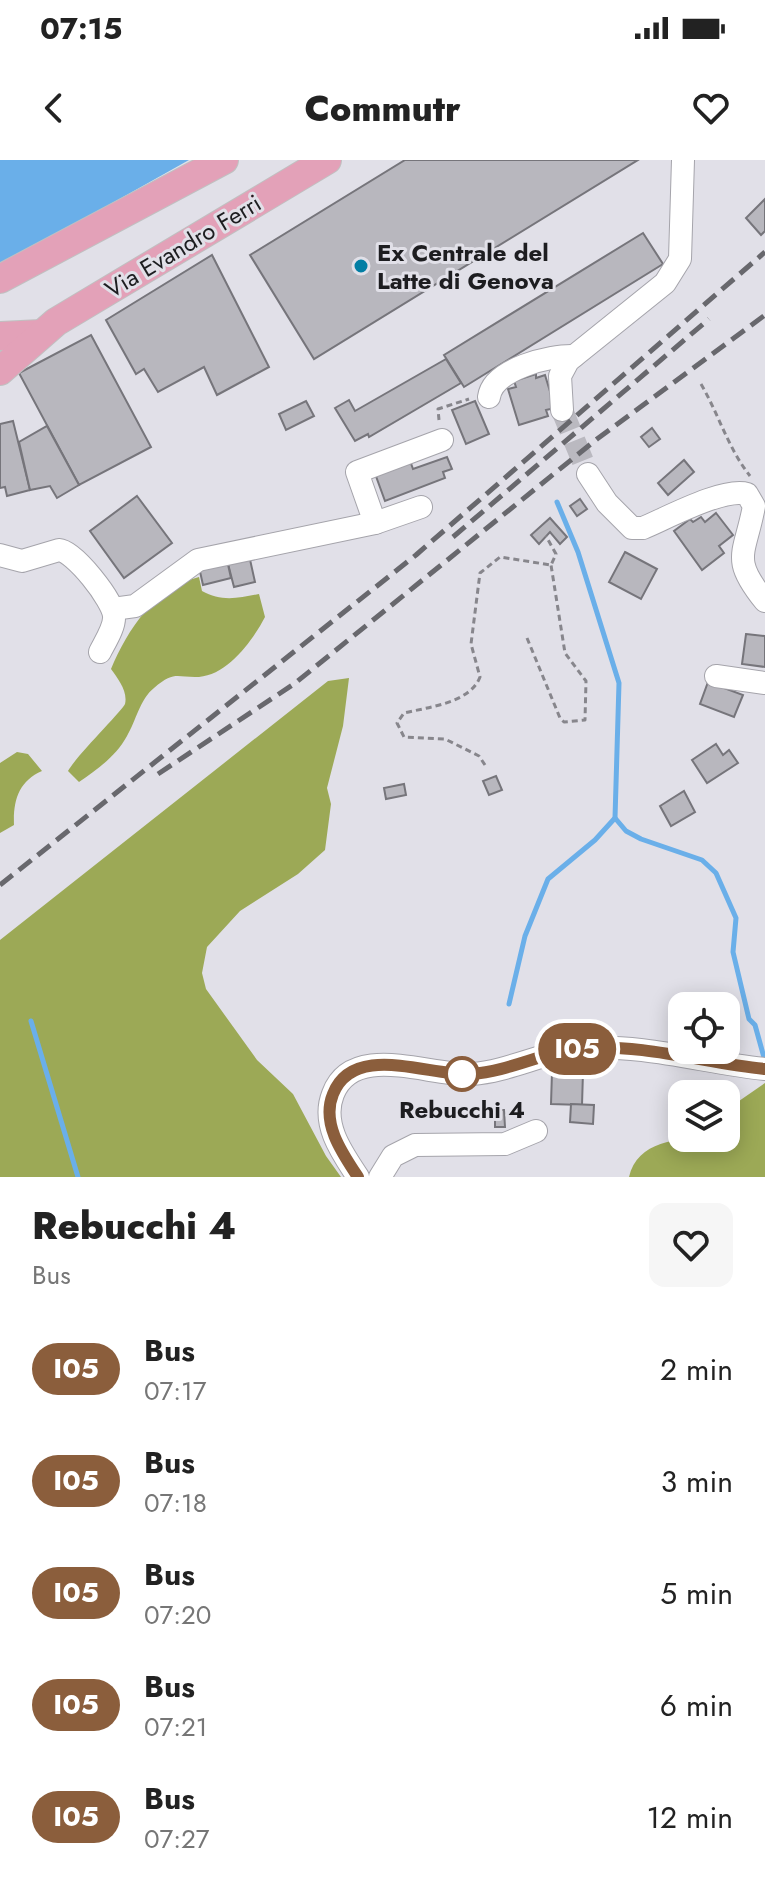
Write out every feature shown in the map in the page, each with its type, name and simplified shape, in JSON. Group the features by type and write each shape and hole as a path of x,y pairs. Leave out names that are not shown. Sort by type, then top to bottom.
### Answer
{"main road":[{"path":"0,279 224,160"},
{"name":"Via Evandro Ferri","path":"0,371 41,334 327,160"},
{"name":"Via Evandro Ferri","path":"0,336 41,334"}],"street":[{"path":"562,410 560,376 574,356 665,283 680,259 683,160"},
{"path":"489,397 492,387 502,377 561,355 574,356"},
{"path":"375,523 357,472 442,440"},
{"path":"588,474 607,503 632,528 643,528 736,492 744,492 753,503 741,562 748,580 765,601"},
{"path":"113,609 135,606 198,560 375,523 421,507"},
{"path":"0,555 14,562 59,550 71,553 113,609 115,620 100,652"},
{"path":"716,676 765,683"},
{"path":"358,1177 334,1134 329,1106 339,1081 357,1068 388,1066 470,1074 498,1070 558,1051 617,1048 765,1069"},
{"path":"380,1177 402,1148 415,1145 505,1144 536,1131"}],"path":[{"path":"701,384 716,410 733,454 759,491 753,503"},
{"path":"442,440 446,437 438,409 473,397 489,397"},
{"path":"527,638 560,718 564,722 585,720 586,681 565,653 551,565 556,554 546,536"},
{"path":"485,765 479,756 445,739 404,737 397,723 404,713 467,694 478,684 481,669 471,644 475,593 480,573 490,562 500,557 513,557 529,563 551,565"}],"green space":[{"path":"199,577 202,591 216,597 237,598 259,594 265,617 260,626 238,655 220,670 199,677 172,677 154,688 145,698 118,750 79,782 68,771 125,704 124,690 111,669 134,625 169,591"},
{"path":"349,678 343,726 327,788 331,804 325,850 298,874 240,911 207,947 202,973 206,989 257,1060 293,1094 326,1156 341,1177 0,1177 0,940 328,681"},
{"path":"17,752 28,754 42,771 23,786 16,800 14,825 0,833 0,763"},
{"path":"765,1083 765,1177 629,1177 644,1153 668,1141 668,1152 740,1152 740,1100"}],"water":[{"path":"0,160 189,160 0,266"}],"building":[{"name":"Ex Centrale del Latte di Genova","path":"405,160 638,160 314,359 250,255"},
{"path":"765,199 765,231 761,235 746,218"},
{"path":"643,233 663,264 464,387 444,355"},
{"path":"212,255 269,367 217,395 204,367 158,392 144,369 136,374 106,320"},
{"path":"91,335 151,447 79,485 19,373"},
{"path":"446,359 461,383 369,437 368,434 355,441 335,408 349,400 355,411"},
{"path":"536,374 536,378 545,375 555,408 546,410 548,416 519,425 508,389 516,387 514,381"},
{"path":"306,401 314,416 286,430 279,414"},
{"path":"475,401 489,434 466,444 452,410"},
{"path":"13,421 30,490 7,496 5,487 0,488 0,424"},
{"path":"47,426 79,485 57,498 50,486 30,490 19,442"},
{"path":"652,428 660,439 649,447 641,437"},
{"path":"408,455 413,469 447,457 452,469 443,472 445,478 385,501 373,468"},
{"path":"684,460 694,472 668,495 658,483"},
{"path":"137,496 172,543 124,578 90,531"},
{"path":"580,499 587,509 577,516 570,506"},
{"path":"716,513 733,535 719,546 724,553 702,570 674,531 690,519 693,522 701,517 705,522"},
{"path":"550,518 567,537 560,544 550,532 539,544 531,535"},
{"path":"625,552 657,569 641,599 609,582"},
{"path":"249,555 255,582 234,587 227,560"},
{"path":"227,560 231,578 203,585 199,567"},
{"path":"746,634 765,636 765,667 742,664"},
{"path":"708,682 743,695 734,717 700,704"},
{"path":"716,744 723,755 729,750 738,763 707,783 692,760"},
{"path":"496,776 502,790 489,795 483,781"},
{"path":"404,784 406,795 386,799 384,788"},
{"path":"684,791 695,812 671,826 660,806"},
{"path":"552,1072 583,1072 582,1105 551,1104"},
{"path":"571,1104 594,1105 593,1124 570,1122"},
{"path":"495,1110 504,1110 505,1127 495,1127"}],"waterway":[{"path":"509,1004 525,936 548,879 595,840 615,818 619,683 578,552 557,502"},
{"path":"615,818 626,831 702,860 716,873 736,918 733,952 749,1019 755,1025 765,1061"},
{"path":"31,1021 78,1177"}],"tunnel":[{"path":"562,410 588,474"}],"railway":[{"path":"0,885 416,555 765,252"},
{"path":"158,774 294,684 597,439 765,315"},
{"path":"453,537 709,319"}],"bus line":[{"name":"I05","path":"358,1177 329,1121 329,1106 339,1081 357,1068 388,1066 470,1074 498,1070 558,1051 617,1048 765,1069"}],"place":[{"name":"Ex Centrale del Latte di Genova","path":"361,266"},
{"name":"Rebucchi 4","path":"462,1074"}]}
